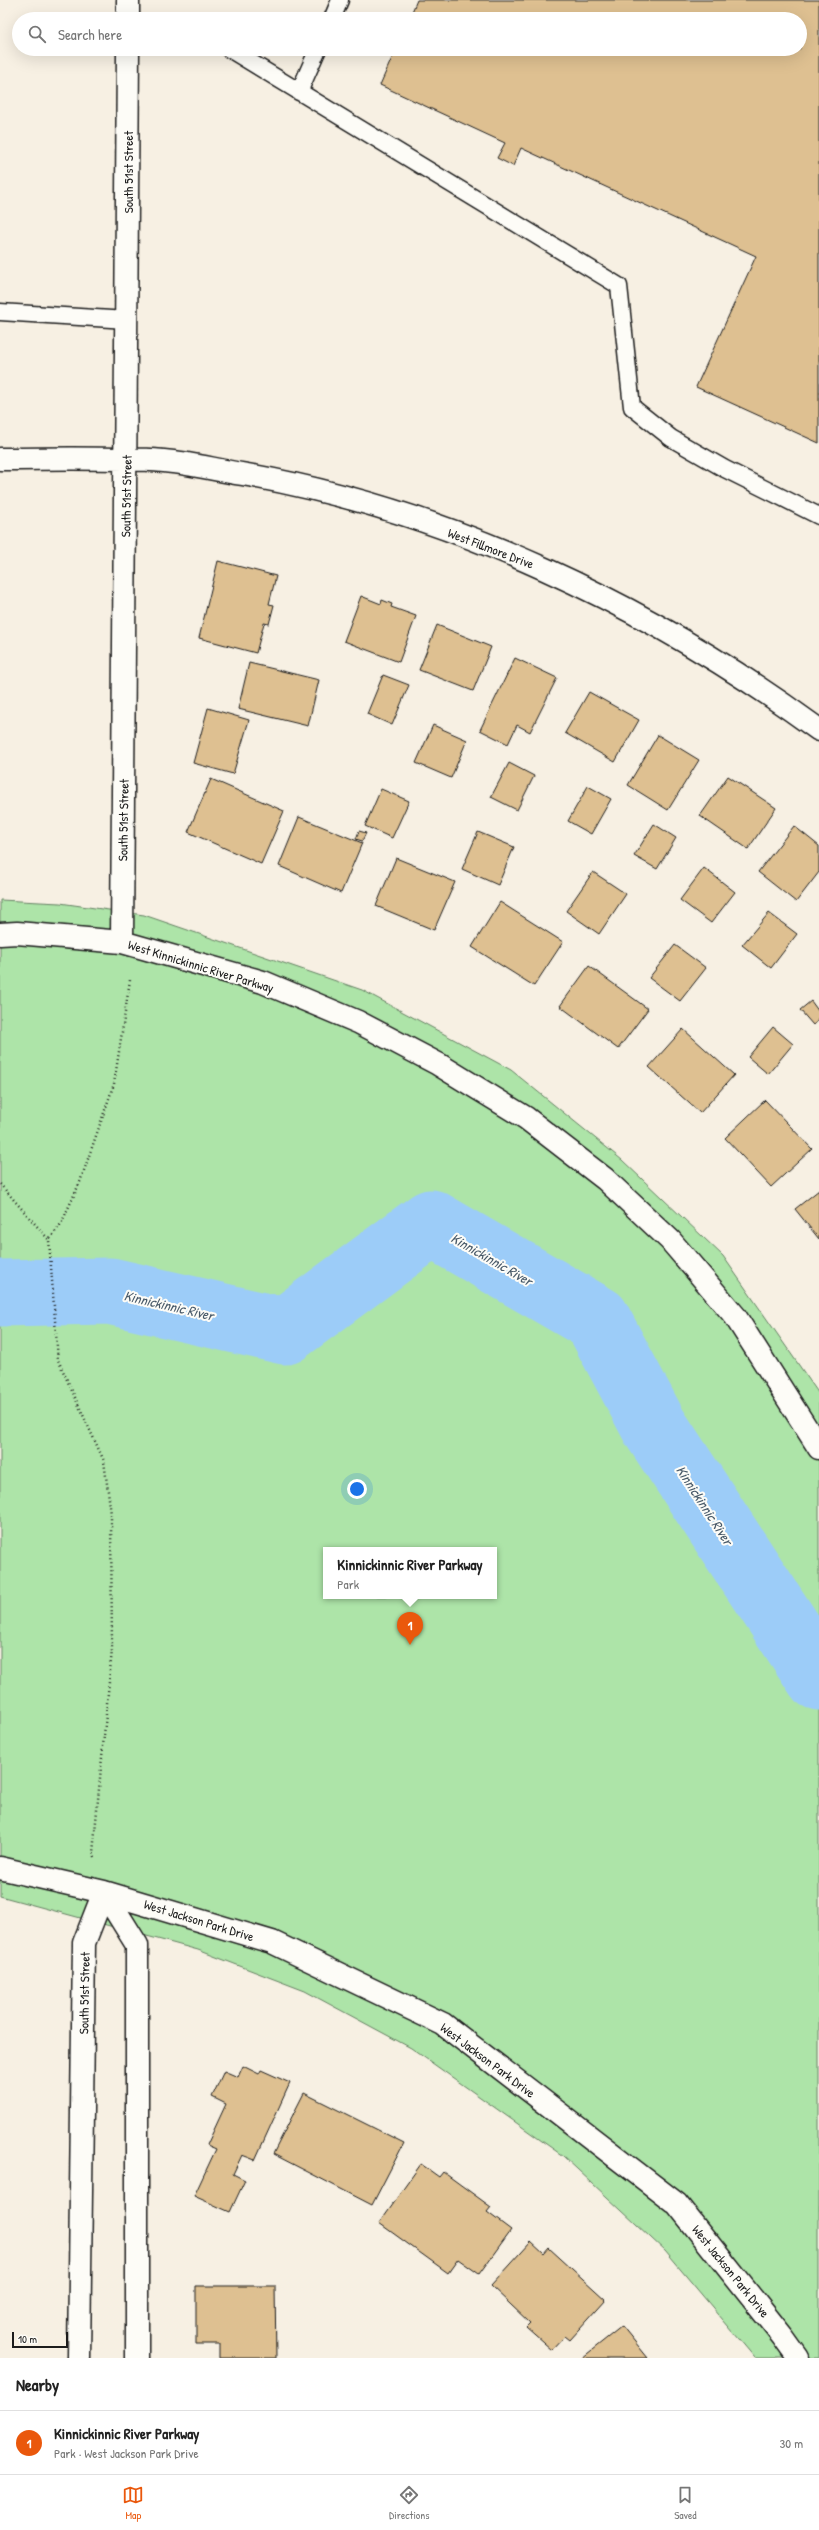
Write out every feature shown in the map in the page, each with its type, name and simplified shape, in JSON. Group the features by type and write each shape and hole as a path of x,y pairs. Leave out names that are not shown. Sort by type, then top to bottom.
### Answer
{"street":[{"path":"128,0 128,12"},
{"name":"South 51st Street","path":"122,942 128,56"},
{"name":"West Fillmore Drive","path":"0,458 165,461 288,482 413,519 503,552 581,584 700,650 819,730"},
{"name":"West Kinnickinnic River Parkway","path":"0,934 17,933 122,942 263,982 358,1022 438,1064 526,1118 605,1179 670,1240 735,1316 819,1448"},
{"name":"West Jackson Park Drive","path":"0,1868 104,1892 272,1942 443,2024 677,2204 798,2358"},
{"path":"104,1892 137,1945 137,2358"},
{"name":"South 51st Street","path":"79,2358 84,1943 104,1892"}],"lane":[{"path":"335,12 340,0"},
{"path":"240,56 619,286 632,407 671,438 725,469 819,516"},
{"path":"299,92 315,56"},
{"path":"0,312 127,320"}],"path":[{"path":"49,1240 61,1224 80,1182 106,1111 114,1084 122,1046 130,980"},
{"path":"0,1184 49,1240 58,1360 104,1461 111,1514 112,1650 93,1853 104,1892"}],"green space":[{"path":"0,900 60,903 144,915 362,990 511,1070 622,1160 723,1256 819,1394 819,2358 755,2358 665,2251 563,2156 411,2048 305,1991 198,1950 0,1896"}],"building":[{"path":"417,0 819,0 819,443 696,387 756,256 521,148 513,166 497,158 505,143 380,85 393,56 807,56 807,12 412,12"},
{"path":"218,561 276,576 269,604 274,605 269,624 264,623 256,653 199,638"},
{"path":"361,596 381,604 382,600 392,604 391,607 416,616 399,662 344,641"},
{"path":"437,625 491,647 473,691 419,670"},
{"path":"515,658 557,678 530,732 517,725 508,744 480,730"},
{"path":"249,663 319,680 308,726 238,709"},
{"path":"383,675 409,685 392,725 367,714"},
{"path":"589,692 639,720 615,762 565,733"},
{"path":"208,708 249,720 233,774 193,763"},
{"path":"433,725 467,740 451,778 416,763"},
{"path":"658,735 699,760 668,810 628,785"},
{"path":"509,763 534,776 517,810 491,797"},
{"path":"728,776 776,808 748,849 700,816"},
{"path":"211,779 284,811 261,864 188,832"},
{"path":"588,786 611,799 591,834 568,821"},
{"path":"381,789 409,801 392,838 365,826"},
{"path":"299,817 362,843 341,893 279,866"},
{"path":"654,824 676,838 657,869 634,856"},
{"path":"794,826 819,846 819,872 796,902 758,872"},
{"path":"359,831 366,833 362,841 356,839"},
{"path":"478,832 514,847 498,885 462,869"},
{"path":"396,858 455,882 434,930 376,906"},
{"path":"704,868 735,892 711,923 680,900"},
{"path":"593,872 626,894 599,934 566,911"},
{"path":"500,902 563,942 534,986 472,947"},
{"path":"769,913 797,934 771,968 742,945"},
{"path":"675,945 706,968 680,1001 649,978"},
{"path":"589,966 648,1009 618,1049 560,1006"},
{"path":"811,1001 819,1012 819,1020 813,1025 800,1010"},
{"path":"773,1027 793,1044 768,1074 748,1057"},
{"path":"683,1029 734,1075 700,1113 649,1067"},
{"path":"765,1100 812,1149 771,1187 725,1138"},
{"path":"819,1190 819,1239 795,1209"},
{"path":"243,2066 259,2074 261,2070 290,2083 255,2160 242,2155 233,2174 245,2180 230,2212 194,2196 216,2149 207,2145 226,2104 212,2097 224,2071 238,2077"},
{"path":"304,2093 404,2143 372,2205 273,2154"},
{"path":"421,2164 439,2177 443,2172 491,2207 487,2212 511,2230 479,2274 458,2259 448,2273 379,2223"},
{"path":"531,2242 544,2254 549,2248 606,2300 570,2340 565,2336 552,2350 526,2327 530,2323 491,2286"},
{"path":"196,2286 275,2286 276,2358 219,2358 219,2344 196,2344"},
{"path":"622,2326 648,2358 582,2358"}],"waterway":[{"name":"Kinnickinnic River","path":"0,1293 110,1291 285,1331 431,1223 597,1319 654,1426 819,1677"}],"place":[{"name":"Kinnickinnic River Parkway","path":"410,1645"}]}
